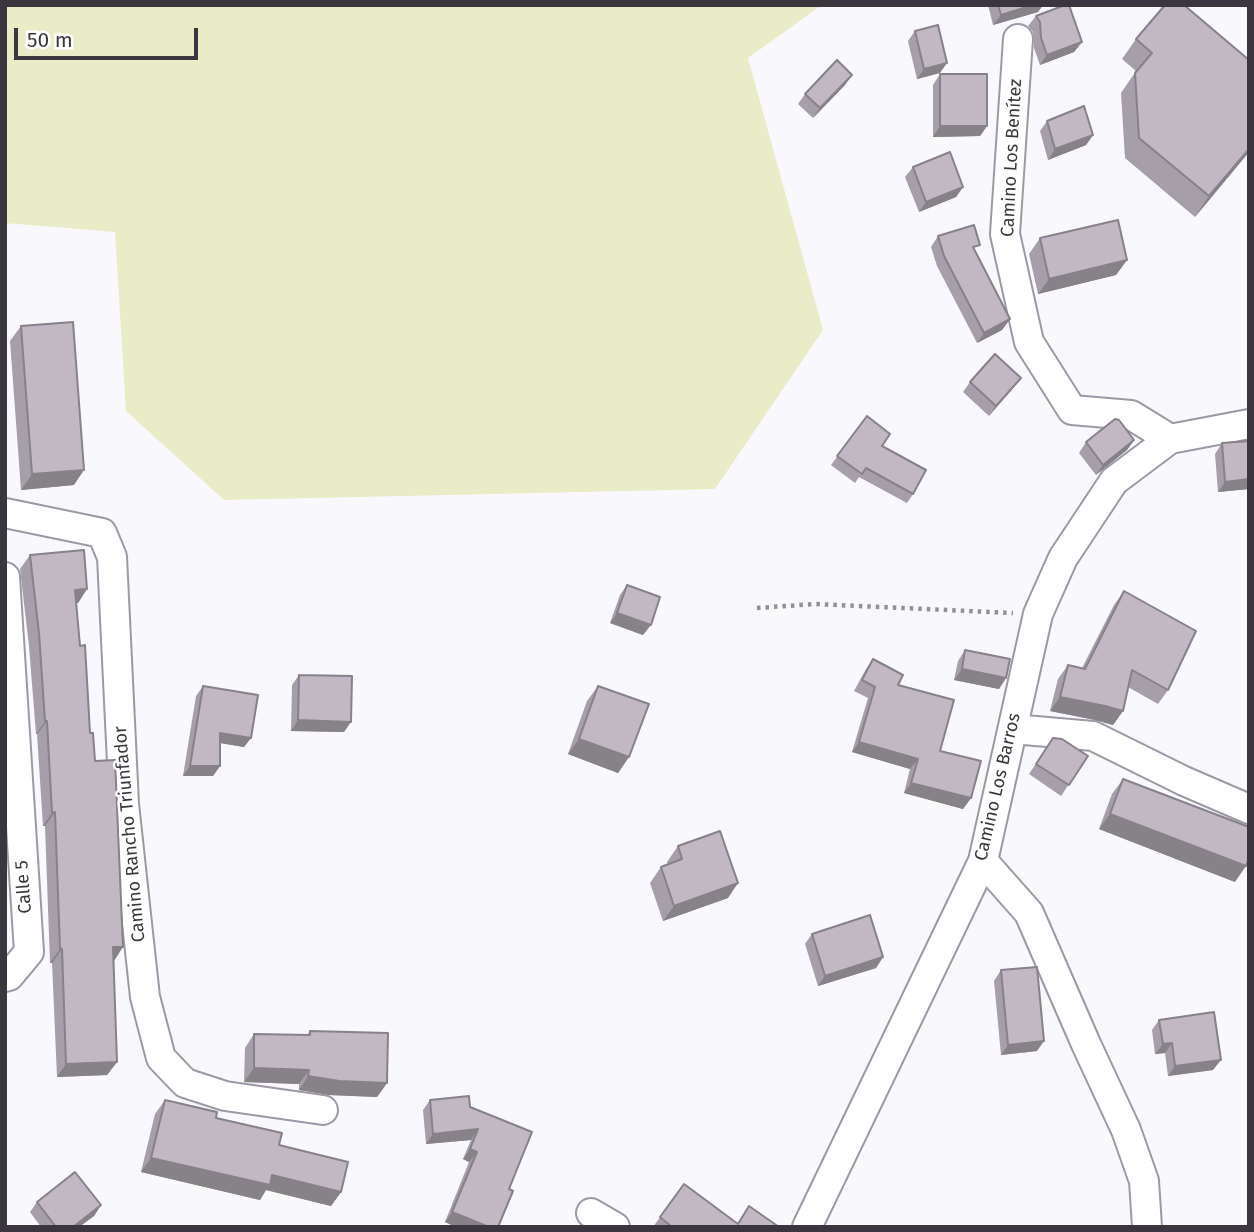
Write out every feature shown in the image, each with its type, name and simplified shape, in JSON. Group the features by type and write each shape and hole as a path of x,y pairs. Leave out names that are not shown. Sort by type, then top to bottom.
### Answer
{"street":[{"name":"Camino Los Benítez","path":"1018,39 1005,234 1029,342 1072,410 1131,415 1170,439"},
{"name":"Camino Los Barros","path":"807,1227 983,861 1038,614 1063,558 1114,481 1170,439 1249,424"},
{"name":"Camino Rancho Triunfador","path":"5,513 102,533 112,557 124,804 145,998 161,1058 185,1083 225,1096 323,1110"},
{"name":"Calle 5","path":"5,577 29,951 9,976 5,977"},
{"path":"1013,729 1093,736 1184,781 1249,809"},
{"path":"983,861 1029,913 1126,1130 1144,1181 1146,1227"}],"path":[{"path":"757,608 815,604 1038,614"}],"green space":[{"path":"5,5 822,5 748,58 823,330 715,489 224,500 126,411 115,232 5,223"}],"building":[{"path":"998,5 1033,5 1001,15"},
{"path":"1069,5 1082,42 1047,55 1041,38 1040,22 1036,16"},
{"path":"1165,5 1184,5 1249,60 1249,149 1209,196 1139,138 1135,73 1152,53 1136,39"},
{"path":"938,25 947,63 924,69 915,31"},
{"path":"837,60 852,75 820,108 805,94"},
{"path":"940,74 987,74 987,126 940,126"},
{"path":"1084,106 1093,135 1055,149 1047,121"},
{"path":"950,152 963,187 926,202 913,167"},
{"path":"1118,220 1127,260 1049,279 1040,238"},
{"path":"974,225 980,245 973,247 1010,319 984,333 944,256 938,236"},
{"path":"73,322 84,470 32,474 21,326"},
{"path":"995,354 1021,378 996,406 970,382"},
{"path":"867,416 890,434 882,446 926,470 913,494 866,468 862,474 837,456"},
{"path":"1115,419 1119,420 1134,440 1103,465 1086,442"},
{"path":"1249,441 1249,479 1225,482 1222,443"},
{"path":"84,550 87,589 75,590 80,646 85,645 90,733 93,733 95,761 115,760 123,947 113,947 117,1062 66,1064 55,812 52,813 47,721 30,555"},
{"path":"627,585 660,597 651,625 617,613"},
{"path":"1124,591 1196,631 1168,690 1132,670 1123,711 1060,697 1068,665 1085,669"},
{"path":"965,650 1010,659 1006,678 962,669"},
{"path":"873,659 903,675 898,685 954,700 940,751 981,761 971,798 911,783 918,759 859,742 875,687 862,680"},
{"path":"299,675 352,676 351,722 298,720"},
{"path":"203,686 258,695 251,738 220,733 220,766 190,766"},
{"path":"598,686 649,704 629,757 579,739"},
{"path":"1053,738 1062,739 1088,756 1069,785 1036,764"},
{"path":"1123,779 1249,827 1249,858 1246,866 1110,814"},
{"path":"720,831 738,883 674,906 661,867 682,859 678,846"},
{"path":"870,915 883,957 825,976 812,934"},
{"path":"1037,967 1044,1041 1008,1045 1001,970"},
{"path":"1214,1012 1221,1060 1175,1066 1172,1043 1163,1044 1159,1020"},
{"path":"310,1031 388,1033 387,1083 339,1081 308,1076 309,1070 254,1068 254,1034 310,1035"},
{"path":"469,1096 470,1107 532,1132 509,1189 513,1191 498,1227 489,1227 452,1212 477,1152 470,1149 478,1129 433,1134 430,1100"},
{"path":"165,1100 217,1112 216,1118 282,1133 279,1145 348,1162 341,1192 272,1175 270,1185 151,1158"},
{"path":"75,1172 101,1205 73,1227 56,1227 37,1202"},
{"path":"684,1184 738,1224 749,1206 779,1227 672,1227 660,1217"}]}
